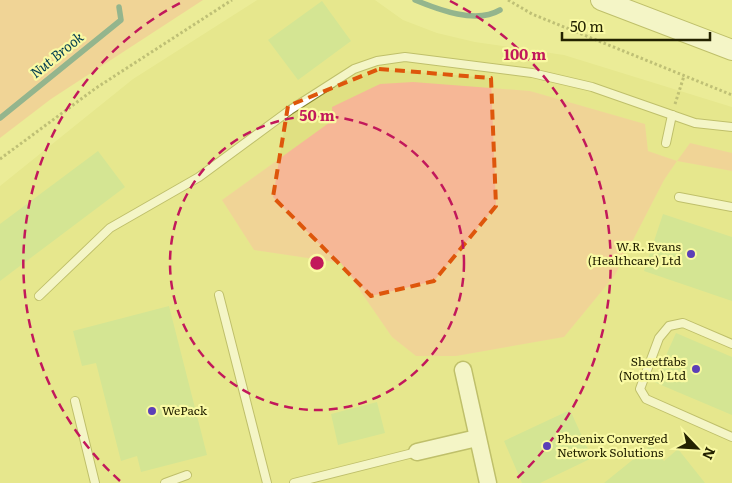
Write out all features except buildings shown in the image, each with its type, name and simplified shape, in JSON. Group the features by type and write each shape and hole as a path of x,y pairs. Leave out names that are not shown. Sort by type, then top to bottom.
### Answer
{"street":[{"path":"601,0 732,50"},
{"path":"463,370 488,483"},
{"path":"417,452 477,438"}],"lane":[{"path":"39,296 110,228 199,178 290,110 354,69 377,61 405,57 532,74 592,87 695,123 732,126"},
{"path":"666,142 672,115"},
{"path":"679,198 732,207"},
{"path":"219,295 267,483"},
{"path":"732,344 683,323 669,326 659,338 640,388 646,399 732,437"},
{"path":"75,401 95,483"},
{"path":"294,483 417,452"},
{"path":"165,483 187,475"}],"path":[{"path":"0,159 96,88 232,0"},
{"path":"508,0 532,14 732,95"},
{"path":"672,115 684,76"}],"highlighted area":[{"path":"379,69 491,78 496,206 434,281 371,296 273,197 288,106"}],"shaded area":[{"path":"0,0 203,0 51,99 0,138"},
{"path":"257,0 375,0 403,20 437,33 475,42 564,55 732,107 732,483 0,483 0,186 133,79"},
{"path":"413,82 530,91 645,124 648,151 677,161 664,180 615,275 564,337 456,356 416,356 392,337 341,263 254,250 222,200 333,120 332,107 380,84"},
{"path":"690,143 732,153 732,171 677,161"}],"waterway":[{"name":"Nut Brook","path":"415,0 435,8 469,16 480,16 500,10"},
{"name":"Nut Brook","path":"0,118 121,20 119,7"}],"place":[{"name":"W.R. Evans (Healthcare) Ltd","path":"691,254"},
{"name":"Sheetfabs (Nottm) Ltd","path":"696,369"},
{"name":"WePack","path":"152,411"},
{"name":"Phoenix Converged Network Solutions","path":"547,446"}]}
